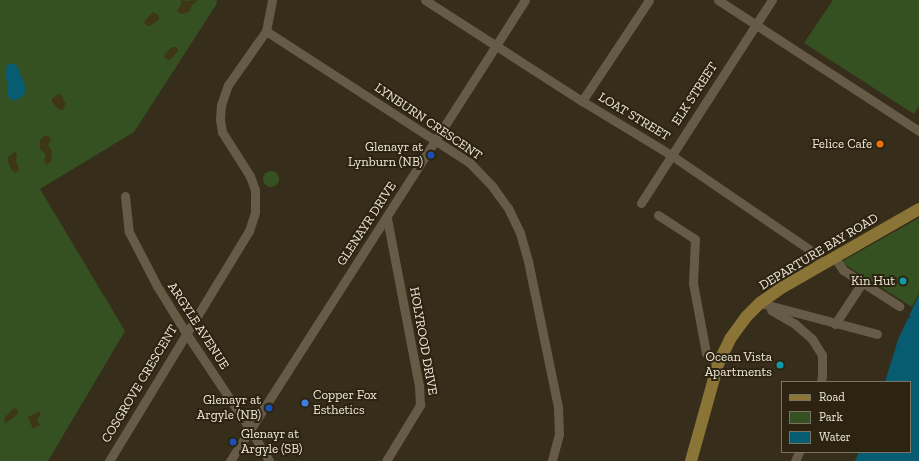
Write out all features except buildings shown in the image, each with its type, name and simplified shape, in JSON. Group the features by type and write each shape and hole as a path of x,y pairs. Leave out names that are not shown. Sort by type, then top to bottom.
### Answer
{"main road":[{"name":"DEPARTURE BAY ROAD","path":"691,461 718,364 730,339 746,317 760,303 822,264 919,209"}],"street":[{"name":"COSGROVE CRESCENT","path":"109,461 249,231 255,212 255,190 250,176 222,132 220,119 221,105 228,86 266,31 272,0"},
{"name":"LOAT STREET","path":"425,0 582,101 671,155 813,252 822,264"},
{"name":"GLENAYR DRIVE","path":"230,461 387,218 525,0"},
{"path":"582,101 649,0"},
{"path":"718,0 919,131"},
{"name":"ELK STREET","path":"641,203 772,0"},
{"name":"LYNBURN CRESCENT","path":"266,31 470,163 492,186 508,208 520,233 528,261 558,407 559,434 552,461"},
{"name":"ARGYLE AVENUE","path":"125,196 129,232 157,286 186,333 250,429 269,461"},
{"path":"658,216 695,239 693,283 706,353 718,364"},
{"name":"HOLYROOD DRIVE","path":"386,461 420,405 419,386 387,218"},
{"path":"834,257 842,270 899,306"},
{"path":"835,324 862,283"},
{"path":"760,303 877,334"},
{"path":"760,303 795,324 812,339 822,355 822,375 820,381"}],"green space":[{"path":"0,0 217,0 216,5 134,132 40,189 125,331 48,461 0,461"},
{"path":"833,0 919,0 919,106 914,114 804,43"},
{"path":"268,171 274,171 279,176 277,185 274,187 268,187 263,182 263,176"},
{"path":"919,218 919,293 912,307 841,262"}],"sand":[{"path":"181,0 198,0 192,5 189,12 181,14 177,11 181,5"},
{"path":"153,12 158,15 159,19 152,25 147,26 144,22"},
{"path":"172,47 177,47 178,51 170,60 165,59 164,55"},
{"path":"58,94 61,95 66,104 63,110 58,109 52,102 52,99"},
{"path":"46,135 51,139 48,145 52,152 51,162 46,165 44,160 46,154 40,149 40,140"},
{"path":"15,152 17,154 16,161 19,169 16,173 12,171 7,160 9,156"},
{"path":"14,408 17,409 18,414 5,424 4,418"},
{"path":"39,411 41,414 37,419 40,425 33,429 28,417"}],"water":[{"path":"8,64 14,64 17,66 26,88 24,95 15,101 9,98 7,94 8,86 5,73"},
{"path":"919,295 919,461 855,461 859,453 911,453 911,381 885,381 898,340 908,318 911,317 909,316"}],"place":[{"name":"Felice Cafe","path":"880,144"},
{"name":"Glenayr at Lynburn (NB)","path":"431,155"},
{"name":"Kin Hut","path":"903,281"},
{"name":"Ocean Vista Apartments","path":"780,365"},
{"name":"Copper Fox Esthetics","path":"305,403"},
{"name":"Glenayr at Argyle (NB)","path":"269,408"},
{"name":"Glenayr at Argyle (SB)","path":"233,442"}]}
